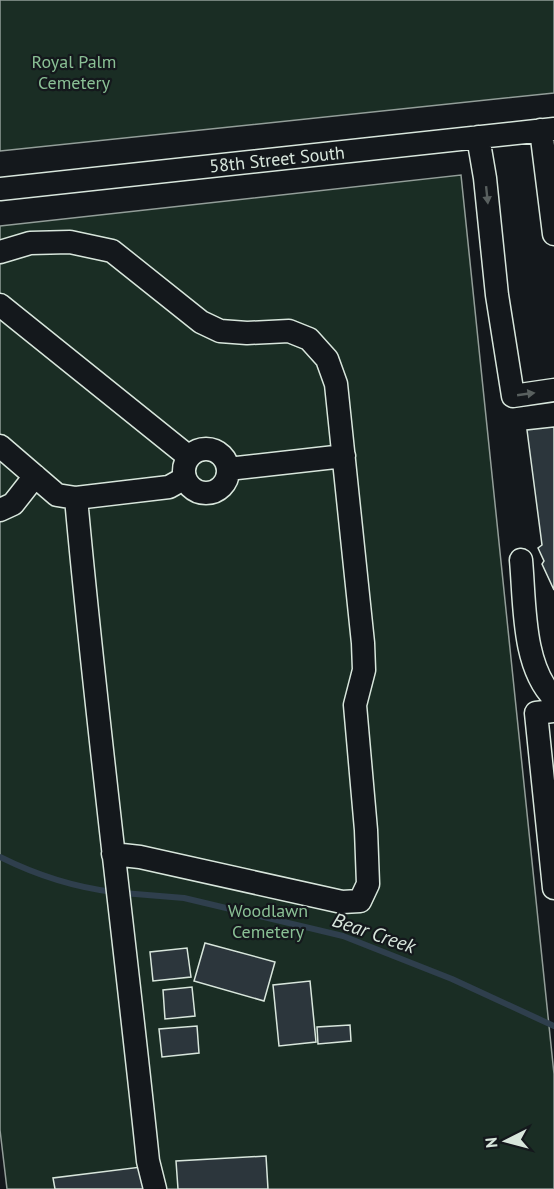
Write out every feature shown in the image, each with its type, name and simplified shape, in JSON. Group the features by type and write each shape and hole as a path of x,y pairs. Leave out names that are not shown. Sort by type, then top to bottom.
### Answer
{"street":[{"name":"58th Street South","path":"0,189 548,130"},
{"path":"548,130 554,234"},
{"path":"478,137 485,178 497,295 513,396 554,390"},
{"path":"0,252 30,243 70,242 112,251 201,322 220,331 247,333 289,331 309,339 327,359 336,384 363,643 364,670 355,705 366,830 368,884 360,900 342,902 140,857 114,863"},
{"path":"0,305 187,468 193,489 207,493 220,488 228,469 226,462 216,451 201,449 187,468 169,487 76,498 57,495 0,446"},
{"path":"228,469 344,456"},
{"path":"0,510 13,504 35,476"},
{"path":"76,498 148,1161 155,1189"},
{"path":"521,560 528,643 537,676 554,698"},
{"path":"545,712 554,888"}],"green space":[{"name":"Royal Palm Cemetery","path":"0,0 554,0 554,93 0,151"},
{"name":"Woodlawn Cemetery","path":"461,175 554,1074 554,1189 7,1189 0,1130 0,226"}],"building":[{"path":"554,427 554,590 542,564 544,561 538,548 542,545 527,430"},
{"path":"205,943 275,962 264,1001 194,981"},
{"path":"187,948 191,977 153,981 150,952"},
{"path":"310,981 316,1042 279,1046 273,985"},
{"path":"192,987 195,1016 165,1019 163,990"},
{"path":"350,1025 351,1041 318,1044 317,1027"},
{"path":"197,1026 199,1053 162,1057 159,1029"},
{"path":"266,1156 268,1189 178,1189 176,1161"},
{"path":"141,1167 143,1189 55,1189 53,1178"}],"waterway":[{"name":"Bear Creek","path":"0,857 55,879 113,892"},
{"name":"Bear Creek","path":"123,893 184,898 343,936 452,979 554,1026"}]}
